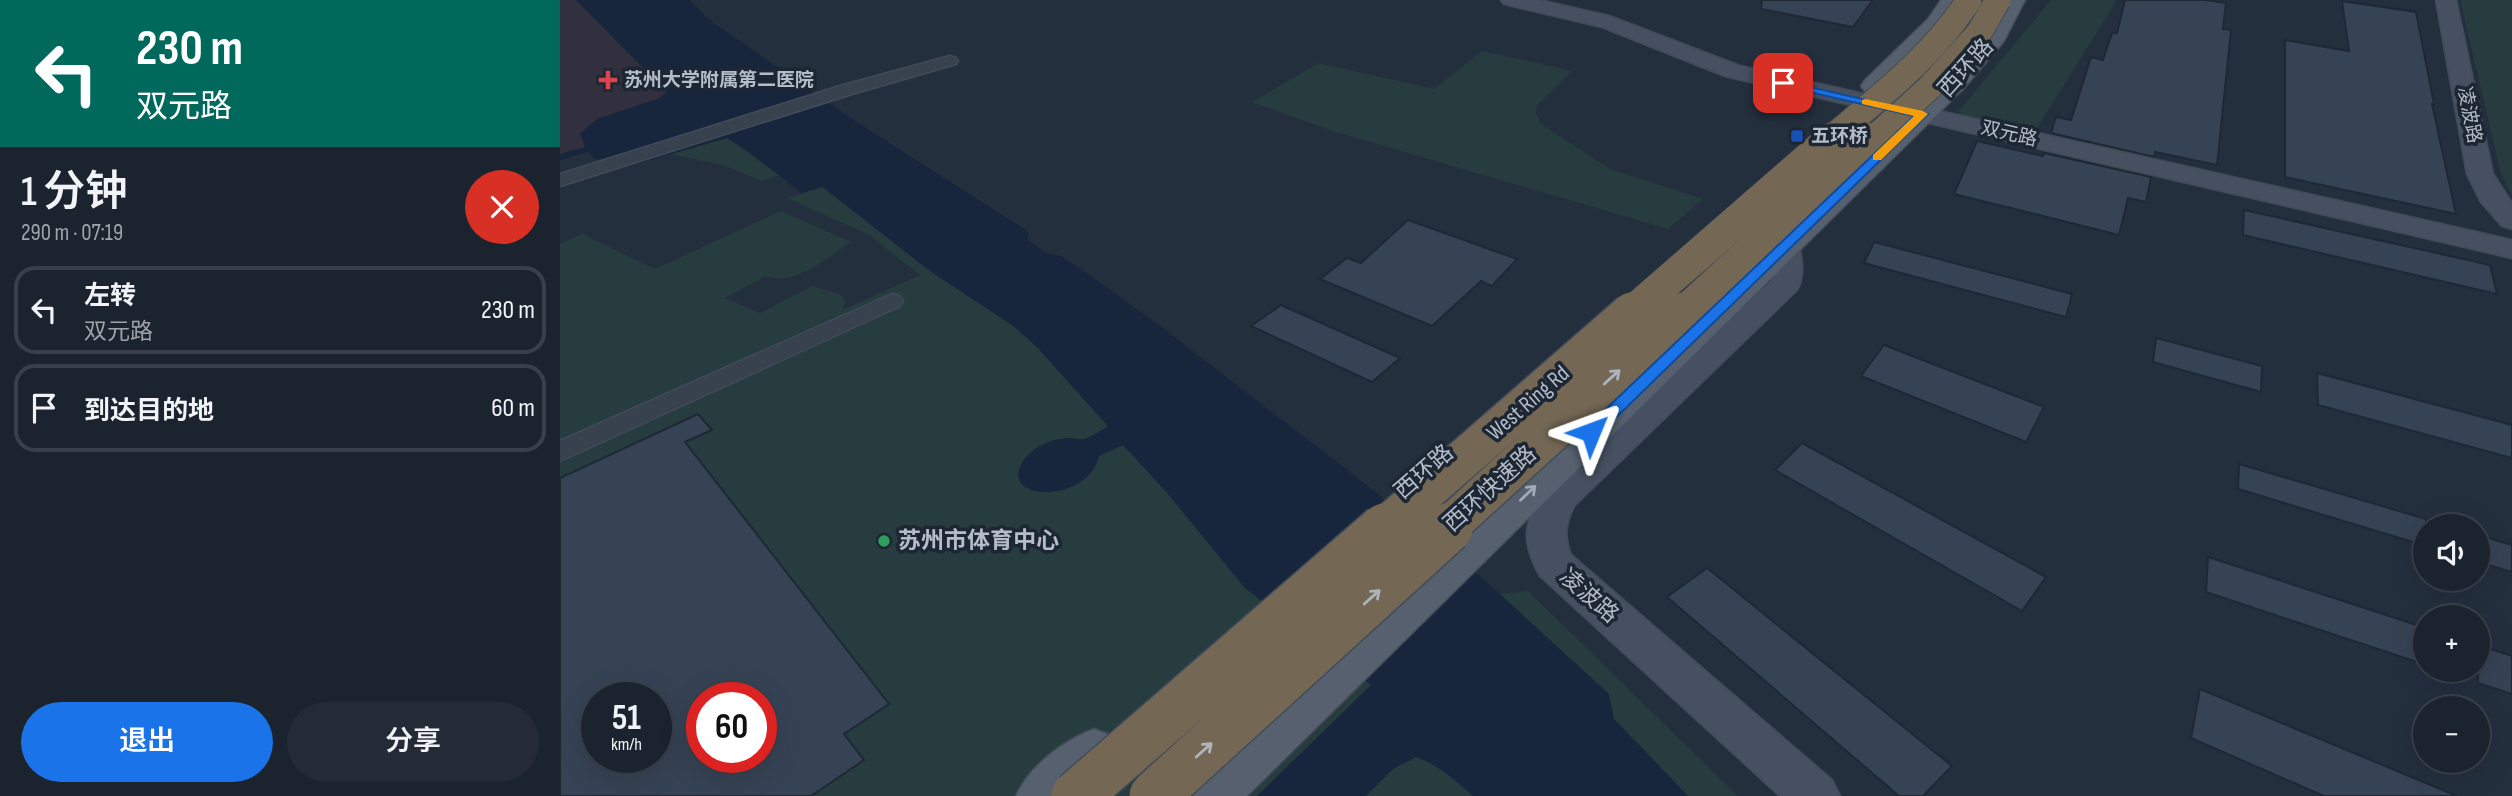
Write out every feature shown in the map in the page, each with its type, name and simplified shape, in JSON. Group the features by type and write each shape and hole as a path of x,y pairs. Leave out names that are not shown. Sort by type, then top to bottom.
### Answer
{"highway":[{"name":"West Ring Rd","path":"1076,796 1900,79 1951,28 1969,0"},
{"name":"西环快速路","path":"1154,796 1929,88 1979,33 1998,0"}],"main road":[{"name":"西环路","path":"1042,796 1898,65 1936,24 1952,0"},
{"name":"西环路","path":"1210,796 1923,114 1995,36 2014,0"}],"street":[{"name":"双元路","path":"1511,0 1609,22 1733,71 2512,249"},
{"name":"凌波路","path":"2446,0 2480,174 2491,196 2512,220"},
{"path":"560,180 846,90 950,61"},
{"name":"凌波路","path":"1785,246 1786,283 1559,496 1548,517 1544,541 1554,565 1815,796"},
{"path":"560,452 892,301"}],"shaded area":[{"name":"苏州大学附属第二医院","path":"560,0 576,0 667,91 660,98 597,119 580,133 585,147 560,154"}],"green space":[{"path":"2051,0 2117,0 2034,133 1966,118 1958,112"},
{"path":"2460,0 2512,0 2512,197 2501,173"},
{"path":"1482,51 1572,71 1537,105 1536,113 1541,124 1610,169 1703,199 1668,229 1333,131 1252,102 1319,63 1434,89"},
{"path":"727,138 779,175 762,181 723,165 670,154"},
{"name":"苏州市体育中心","path":"822,187 930,271 1012,325 1037,347 1169,495 1245,588 1371,685 1451,776 1473,796 560,796 560,244 582,234 655,269 781,211 851,242 800,274 777,278 766,276 725,298 760,313 812,286 839,294 845,300 842,310 920,275 869,235 787,198"},
{"path":"1528,591 1738,796 1688,796 1614,719 1608,694 1500,594"}],"water":[{"path":"576,0 690,0 708,19 858,123 1029,232 1027,239 1045,253 1061,256 1087,273 1363,482 1480,576 1609,694 1614,719 1688,796 1473,796 1440,769 1416,757 1393,769 1366,796 1257,796 1371,685 1245,588 1169,495 1123,445 1099,456 1092,472 1079,483 1064,490 1033,491 1023,485 1018,476 1022,463 1036,448 1062,439 1084,439 1108,426 1037,347 1012,325 930,271 823,187 802,193 727,138 640,163 632,151 596,160 588,152 560,160 560,154 585,147 580,133 597,119 660,98 667,92"}],"building":[{"path":"1762,0 1873,0 1853,27 1761,9"},
{"path":"2125,0 2205,0 2226,3 2223,29 2231,30 2217,165 2155,152 2154,157 2051,133 2056,117 2071,120 2091,57 2103,60 2112,33 2117,33"},
{"path":"2342,1 2416,12 2432,104 2456,214 2285,177 2285,40 2349,51"},
{"path":"1977,141 2151,177 2146,202 2128,198 2119,235 1954,194"},
{"path":"2244,210 2490,265 2497,294 2243,235"},
{"path":"1408,220 1517,259 1492,286 1481,281 1432,326 1320,279 1347,258 1361,263"},
{"path":"1874,242 2072,294 2066,317 1864,263"},
{"path":"1281,305 1400,358 1372,382 1251,326"},
{"path":"2156,338 2262,366 2261,392 2153,362"},
{"path":"1884,345 2044,407 2026,442 1861,376"},
{"path":"2317,373 2512,425 2512,458 2318,405"},
{"path":"698,414 712,430 685,442 889,704 844,734 864,760 811,796 560,796 560,478"},
{"path":"1802,443 2046,577 2022,611 1775,470"},
{"path":"2239,464 2413,515 2413,542 2238,489"},
{"path":"2490,539 2512,545 2512,572 2490,566"},
{"path":"2208,557 2413,624 2413,661 2206,592"},
{"path":"1707,568 1952,766 1923,796 1899,796 1667,597"},
{"path":"2490,649 2512,656 2512,694 2478,683 2490,682"},
{"path":"2200,689 2457,796 2324,796 2191,738"}],"slow traffic":[{"path":"1866,102 1923,114 1877,158"}],"place":[{"name":"苏州大学附属第二医院","path":"608,80"},
{"name":"五环桥","path":"1797,136"},
{"name":"苏州市体育中心","path":"884,541"}],"route":[{"path":"1591,432 1923,114 1783,83"}]}
